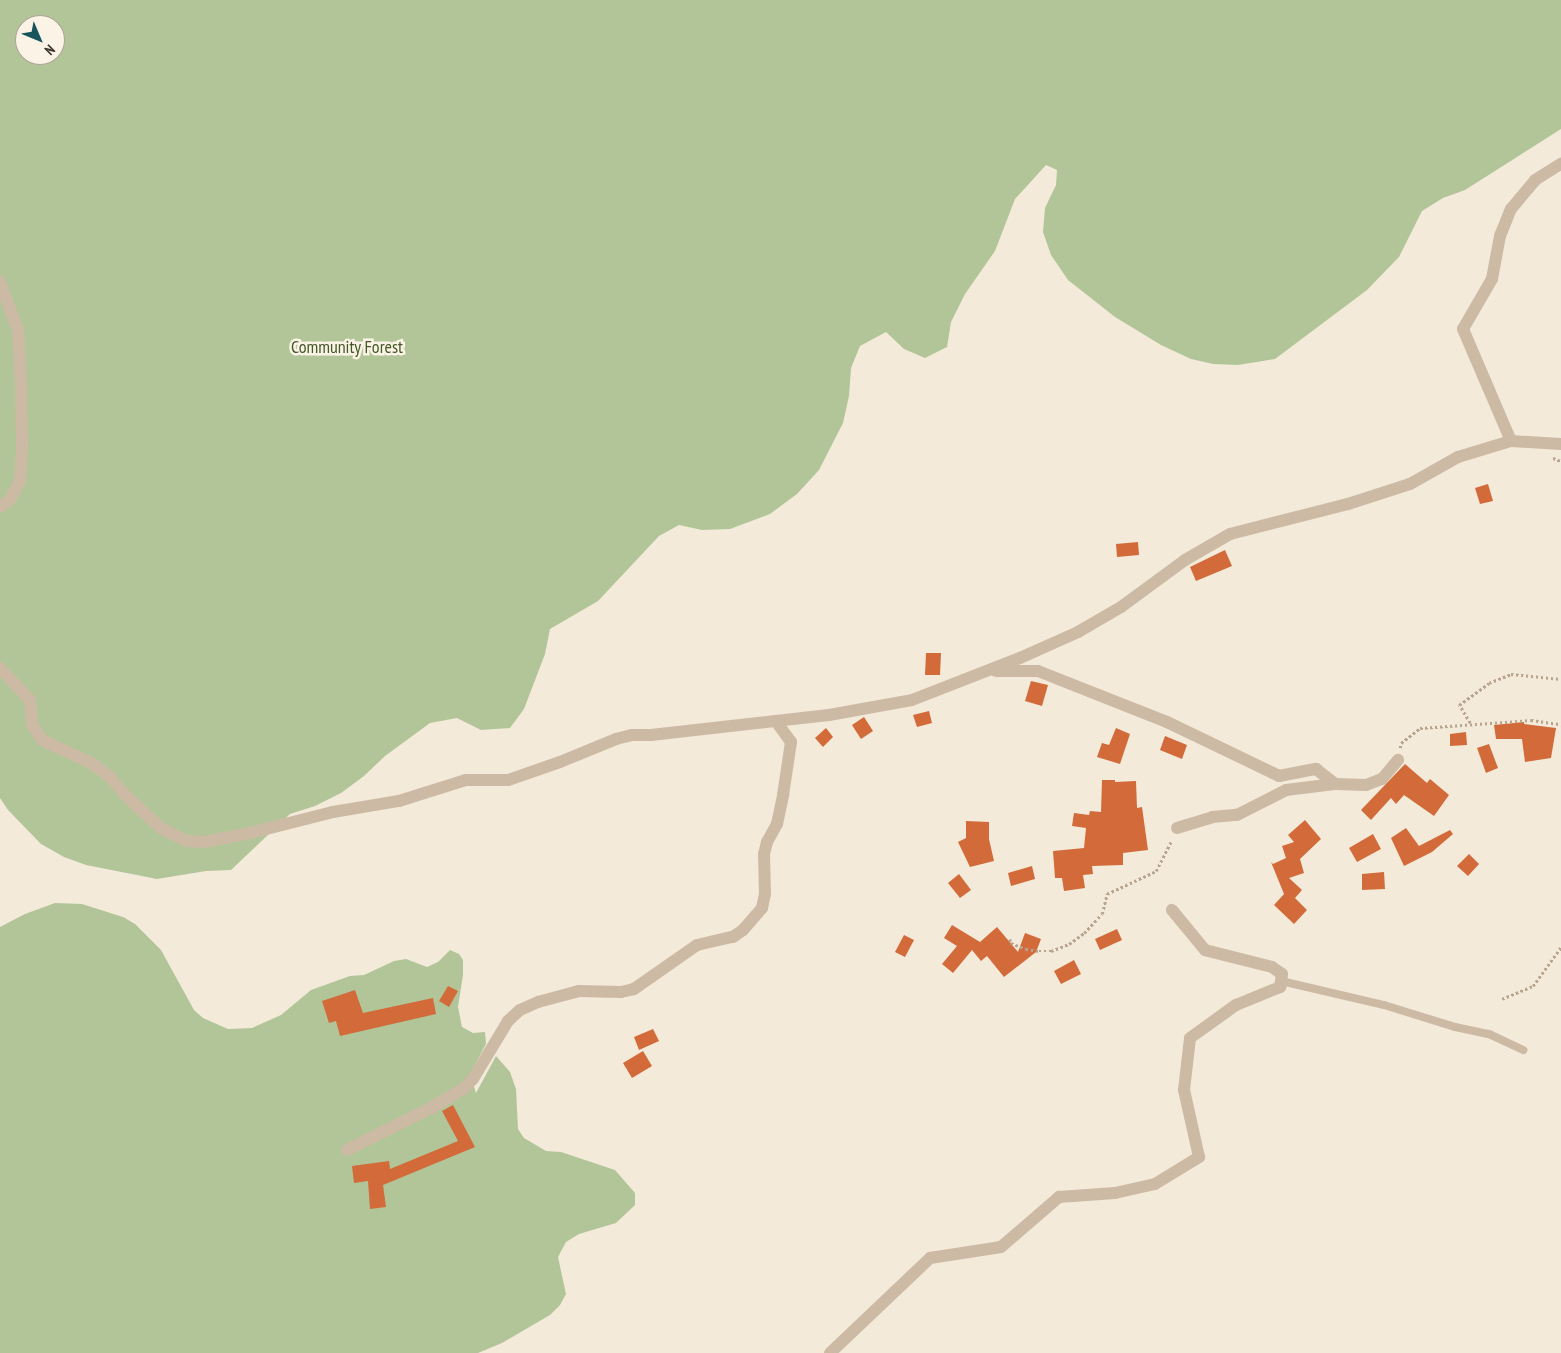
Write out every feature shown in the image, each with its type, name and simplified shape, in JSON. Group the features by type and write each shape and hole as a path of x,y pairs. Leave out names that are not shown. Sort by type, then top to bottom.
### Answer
{"street":[{"path":"1511,441 1463,329 1492,278 1500,236 1511,209 1535,180 1561,164"},
{"path":"0,282 19,338 22,447 20,481 10,500 0,507"},
{"path":"0,668 30,700 32,725 42,740 91,763 110,777 127,797 162,830 187,841 204,842 333,812 399,802 466,780 508,780 560,762 616,739 632,735 651,735 829,715 912,700 985,672 1078,632 1122,607 1185,560 1230,534 1348,504 1410,484 1458,457 1511,441 1561,444"},
{"path":"985,672 1038,671 1167,722 1280,776 1316,770 1334,784"},
{"path":"347,1150 432,1108 463,1089 473,1079 508,1021 520,1010 538,1002 579,991 621,992 634,989 697,945 733,937 750,924 762,908 765,894 764,854 778,817 791,742 776,721"},
{"path":"1176,828 1212,817 1237,815 1286,790 1334,784 1366,785 1382,779 1398,760"},
{"path":"830,1353 930,1258 1001,1247 1060,1197 1115,1194 1155,1184 1199,1157 1184,1090 1190,1038 1236,1006 1280,987 1282,974 1272,967 1205,950 1172,910"}],"lane":[{"path":"1281,980 1384,1005 1455,1027 1489,1034 1523,1050"}],"path":[{"path":"1470,723 1459,705 1489,684 1511,674 1561,680"},
{"path":"1398,760 1402,743 1420,728 1531,720 1561,724"},
{"path":"1010,939 1011,943 1026,949 1039,951 1051,951 1069,944 1084,933 1102,914 1107,894 1156,871 1176,828"},
{"path":"1502,999 1533,986 1561,946"}],"green space":[{"name":"Community Forest","path":"0,0 1561,0 1561,129 1465,190 1443,198 1422,211 1399,257 1367,290 1275,359 1238,365 1213,364 1191,359 1161,345 1115,317 1068,280 1051,255 1043,232 1045,208 1056,185 1057,170 1046,165 1015,199 995,251 965,294 951,322 947,347 925,358 904,349 886,332 860,346 851,368 849,396 843,423 819,470 797,494 770,514 730,529 702,530 679,525 659,536 598,601 550,629 545,654 524,709 510,728 481,730 457,718 430,723 385,756 364,776 341,793 315,806 290,814 231,870 206,871 157,879 86,865 64,857 41,844 8,810 0,798"},
{"path":"55,903 82,904 123,917 135,924 161,950 194,1010 203,1018 228,1029 252,1028 281,1015 311,990 350,976 364,975 394,961 406,959 427,967 438,962 450,950 459,954 463,960 463,975 458,1007 462,1027 473,1033 485,1032 486,1044 470,1074 476,1093 496,1056 510,1072 516,1089 518,1129 524,1138 546,1151 561,1152 615,1170 635,1193 635,1205 616,1223 579,1234 566,1242 558,1257 566,1294 560,1305 550,1315 502,1343 478,1353 0,1353 0,927 25,914"}],"building":[{"path":"1488,484 1493,501 1480,504 1475,488"},
{"path":"1138,542 1139,555 1117,557 1116,544"},
{"path":"1225,550 1232,566 1196,581 1190,567"},
{"path":"926,653 941,653 940,675 925,675"},
{"path":"1031,681 1048,685 1042,706 1025,701"},
{"path":"929,711 932,723 917,727 913,715"},
{"path":"864,717 873,731 861,739 852,725"},
{"path":"1524,722 1524,724 1556,728 1551,758 1525,762 1522,739 1496,739 1494,725"},
{"path":"826,728 833,737 823,747 815,738"},
{"path":"1116,728 1130,734 1120,764 1097,757 1102,743 1109,745"},
{"path":"1466,732 1467,745 1450,746 1450,734"},
{"path":"1165,736 1187,745 1182,759 1160,750"},
{"path":"1489,744 1498,768 1486,773 1477,748"},
{"path":"1405,764 1427,783 1430,779 1449,795 1434,816 1404,795 1396,804 1391,798 1371,820 1361,810"},
{"path":"1102,780 1115,780 1115,782 1136,781 1137,808 1142,807 1148,850 1123,853 1123,865 1092,866 1093,874 1083,875 1085,888 1064,891 1062,878 1055,878 1053,851 1084,848 1086,828 1072,826 1074,813 1089,815 1090,811 1101,812"},
{"path":"1305,820 1321,839 1300,859 1304,873 1289,878 1302,890 1295,898 1307,910 1294,924 1274,905 1284,894 1271,862 1273,864 1286,858 1282,846 1294,842 1288,835"},
{"path":"966,821 989,822 989,839 994,861 970,867 958,842 966,838"},
{"path":"1406,828 1419,846 1450,830 1453,834 1432,852 1404,866 1391,838"},
{"path":"1373,834 1381,849 1357,862 1349,848"},
{"path":"1469,854 1479,864 1468,876 1457,866"},
{"path":"1032,866 1035,879 1011,886 1008,873"},
{"path":"1384,872 1385,889 1362,890 1362,874"},
{"path":"959,874 971,890 960,898 948,883"},
{"path":"952,925 980,942 997,927 1018,952 1025,933 1041,939 1036,952 1004,977 987,956 981,961 972,950 953,973 942,964 957,946 944,938"},
{"path":"1117,929 1122,940 1100,950 1095,939"},
{"path":"904,935 914,940 905,957 895,952"},
{"path":"1074,960 1081,974 1061,984 1054,971"},
{"path":"448,986 458,991 449,1007 439,1001"},
{"path":"355,990 363,1013 433,998 436,1014 340,1036 336,1021 329,1023 322,1001"},
{"path":"653,1029 659,1041 639,1050 634,1037"},
{"path":"643,1051 652,1066 632,1078 623,1063"},
{"path":"453,1105 475,1147 383,1185 386,1207 370,1209 368,1181 354,1183 352,1166 389,1161 390,1169 458,1141 442,1111"}]}
